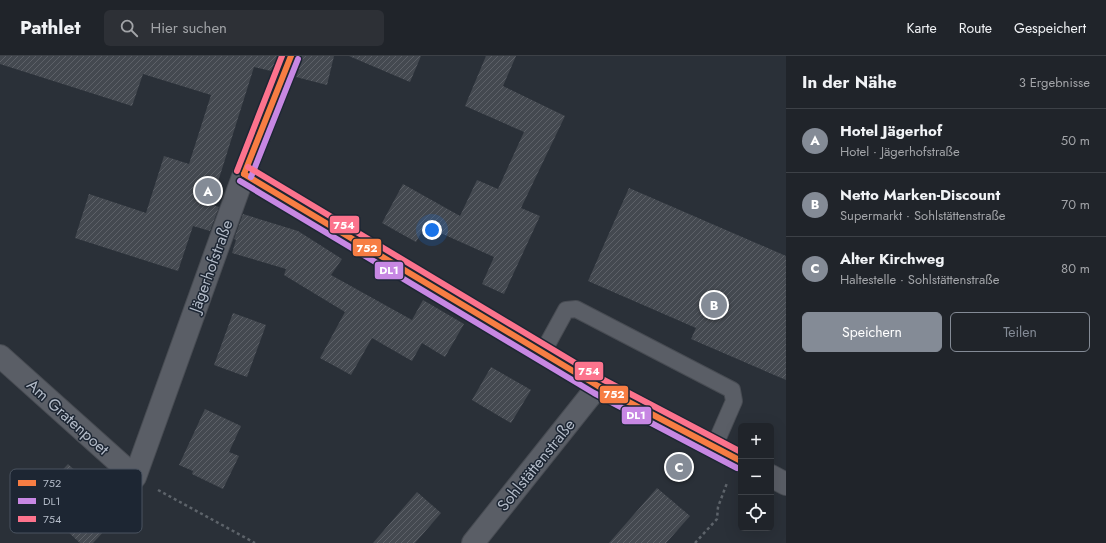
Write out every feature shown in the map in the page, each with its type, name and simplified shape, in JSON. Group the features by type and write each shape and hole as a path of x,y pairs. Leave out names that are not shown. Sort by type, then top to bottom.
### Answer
{"street":[{"name":"Jägerhofstraße","path":"138,469 244,174 291,56"},
{"path":"244,174 598,386 738,460"},
{"name":"Am Gratenpoet","path":"0,356 126,469"},
{"name":"Sohlstättenstraße","path":"473,543 598,386"},
{"path":"774,478 786,484"}],"lane":[{"path":"543,352 566,310 576,309 732,390 734,401 714,447"}],"path":[{"path":"695,543 716,519 718,507 738,460"},
{"path":"142,481 255,543"}],"building":[{"path":"0,56 278,56 271,71 254,67 211,204 219,207 210,231 193,226 178,271 75,238 89,194 146,213 164,156 189,164 211,95 143,74 132,106 0,64"},
{"path":"303,56 334,56 327,85 296,77"},
{"path":"349,56 421,56 410,82"},
{"path":"486,56 516,56 503,86 565,116 521,208 540,216 504,294 482,284 494,257 425,226 416,242 382,223 403,184 460,216 477,180 498,189 524,132 465,106"},
{"path":"629,188 786,256 786,380 691,339 696,328 588,281"},
{"path":"243,214 298,231 342,259 331,275 412,320 423,300 464,324 445,357 422,343 412,361 372,338 351,375 320,358 345,312 284,275 286,269 232,253 236,240 234,239"},
{"path":"233,313 266,325 247,377 214,365"},
{"path":"491,367 531,390 511,423 472,400"},
{"path":"205,409 241,426 229,452 239,456 223,489 192,474 193,471 179,465"},
{"path":"68,464 73,469 63,469"},
{"path":"657,488 690,516 666,543 609,543"},
{"path":"417,492 441,513 415,543 373,543"},
{"path":"69,533 102,533 93,543 80,543"}],"transit line":[{"name":"754","path":"237,171 282,56"},
{"name":"752","path":"244,174 291,56"},
{"name":"DL1","path":"251,177 298,59"},
{"name":"754","path":"248,167 602,379 738,450"},
{"name":"752","path":"244,174 598,386 738,459"},
{"name":"DL1","path":"240,181 594,393 737,468"}],"place":[{"name":"Hotel Jägerhof","path":"208,191"},
{"name":"Netto Marken-Discount","path":"714,305"},
{"name":"Alter Kirchweg","path":"679,467"}]}
